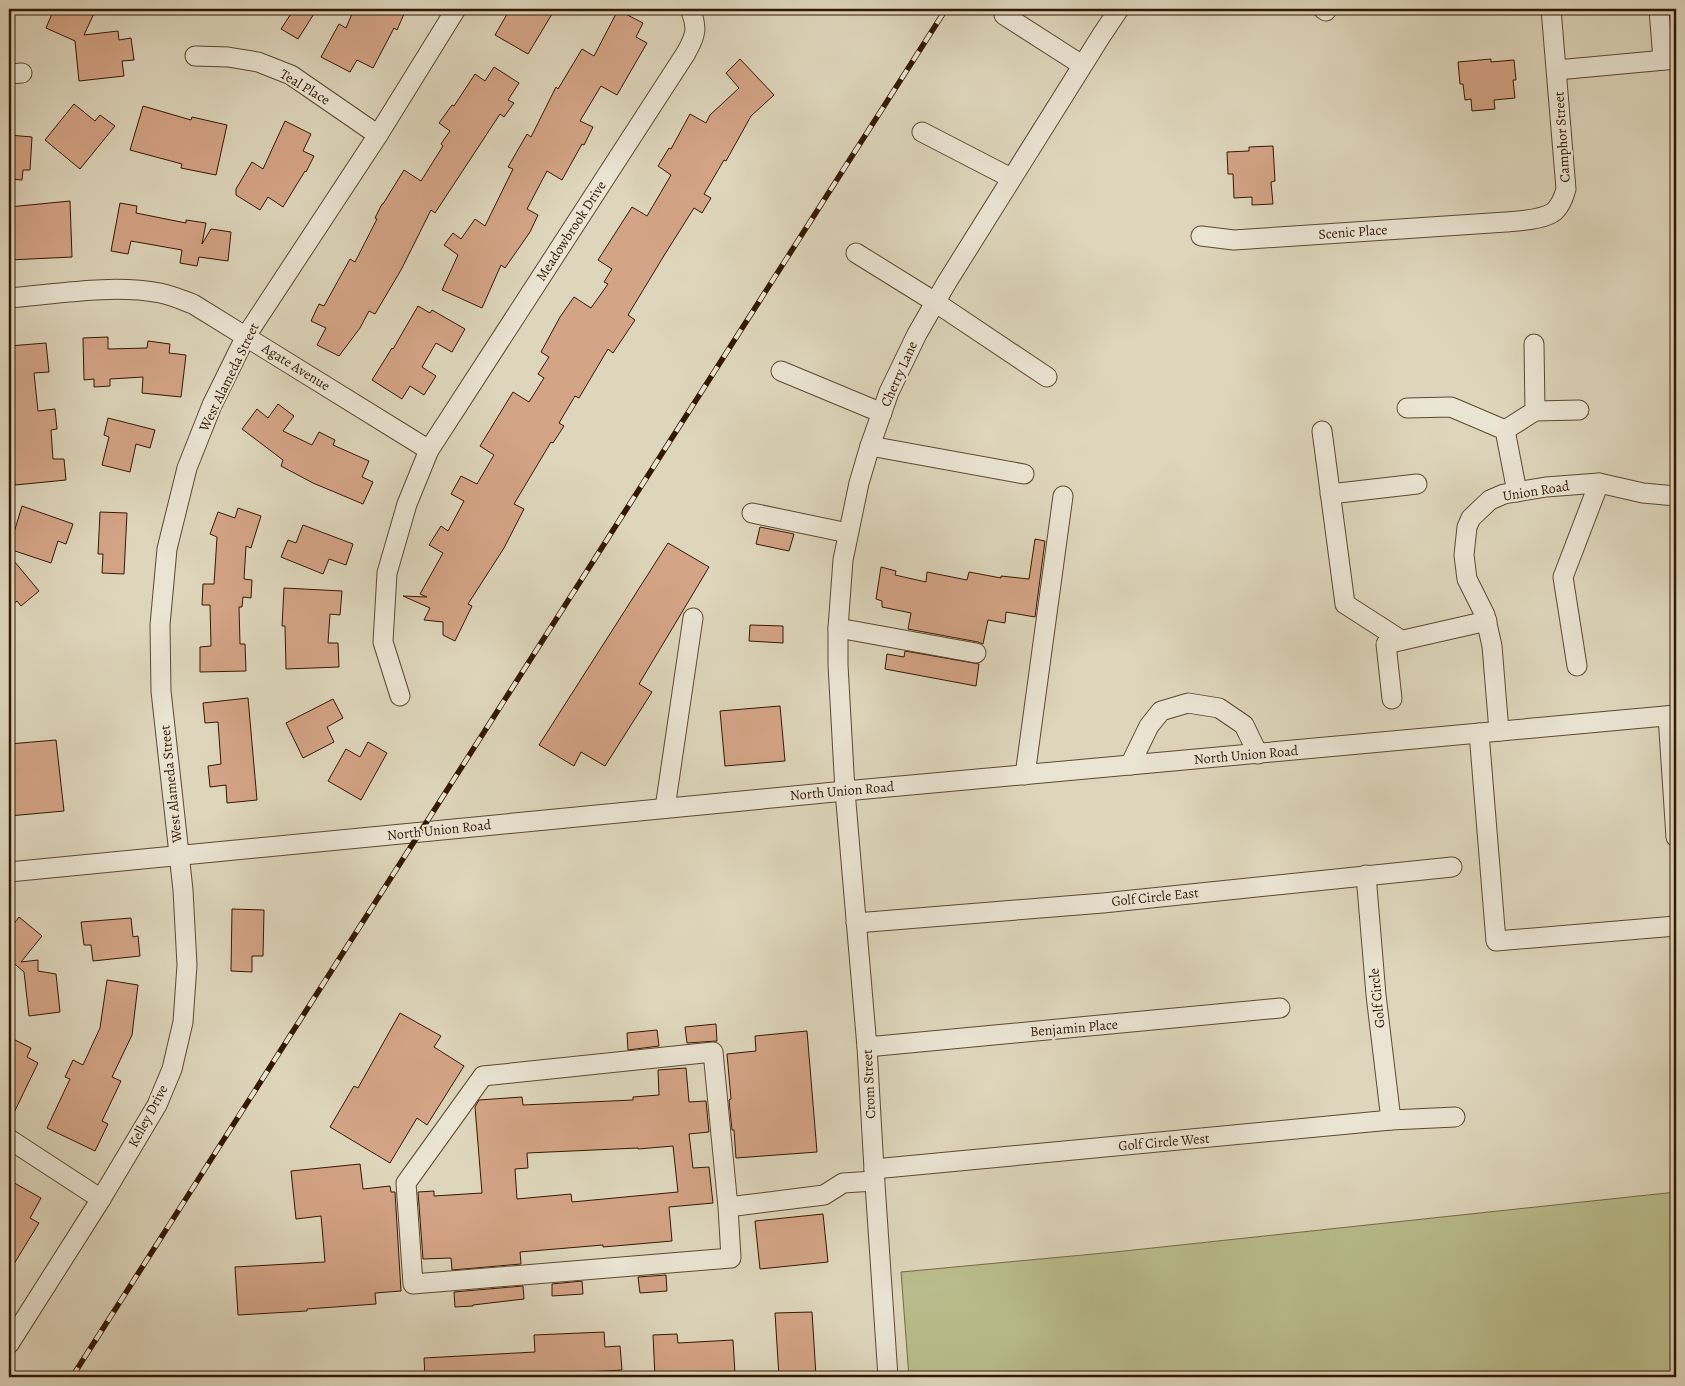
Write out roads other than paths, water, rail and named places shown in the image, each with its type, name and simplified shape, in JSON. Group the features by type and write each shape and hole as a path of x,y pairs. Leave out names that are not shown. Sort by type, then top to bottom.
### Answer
{"street":[{"name":"West Alameda Street","path":"180,856 160,668 160,625 167,550 187,468 212,405 246,336 378,135 456,9"},
{"name":"Meadowbrook Drive","path":"400,696 383,642 387,573 407,504 429,450 686,53 694,38 696,23 690,9"},
{"name":"Cherry Lane","path":"845,791 838,665 838,628 843,560 859,483 870,446 889,392 935,302 1011,178 1119,9"},
{"name":"Camphor Street","path":"1506,222 1527,221 1553,213 1564,198 1566,189 1551,9"},
{"path":"1557,70 1670,59 1659,9"},
{"path":"1004,15 1082,65"},
{"name":"Teal Place","path":"195,56 258,62 291,75 378,135"},
{"path":"922,132 1011,178"},
{"name":"Scenic Place","path":"1201,236 1234,240 1506,222"},
{"path":"856,253 935,302 1047,377"},
{"name":"Agate Avenue","path":"9,298 128,289 161,293 192,304 429,450"},
{"path":"1534,344 1535,411"},
{"path":"781,371 882,413"},
{"path":"1407,408 1451,407 1505,430"},
{"path":"1505,430 1535,411 1579,410"},
{"path":"1505,430 1517,492"},
{"path":"1322,431 1345,604 1401,640"},
{"path":"870,446 1024,474"},
{"path":"1577,666 1563,578 1599,483"},
{"name":"Union Road","path":"1499,731 1492,646 1487,620 1467,579 1464,555 1467,527 1471,518 1490,500 1504,494 1546,487 1599,483 1643,493 1676,496"},
{"path":"1330,494 1417,484"},
{"path":"1025,774 1063,496"},
{"path":"752,513 848,534"},
{"path":"665,808 693,618"},
{"path":"1392,699 1386,644 1487,620"},
{"path":"838,628 976,652"},
{"path":"1130,765 1149,726 1162,711 1188,702 1219,708 1244,725 1258,754"},
{"path":"1672,715 1676,837"},
{"name":"North Union Road","path":"9,872 1025,774 1672,715"},
{"path":"1479,733 1496,941 1676,926"},
{"name":"Crom Street","path":"845,791 868,1048 874,1175 888,1377"},
{"name":"Kelley Drive","path":"9,1344 157,1105 172,1069 183,1022 187,965 184,890 180,856"},
{"name":"Golf Circle East","path":"856,923 1103,903 1452,867"},
{"name":"Golf Circle","path":"1366,875 1376,995 1391,1120"},
{"name":"Benjamin Place","path":"868,1048 1280,1008"},
{"path":"713,1052 728,1207 731,1258 413,1284 406,1183 483,1076 713,1052"},
{"name":"Golf Circle West","path":"728,1207 824,1194 843,1183 874,1175 1391,1120 1455,1117"},
{"path":"9,1139 100,1198"}],"railway":[{"path":"72,1377 946,9"}]}
